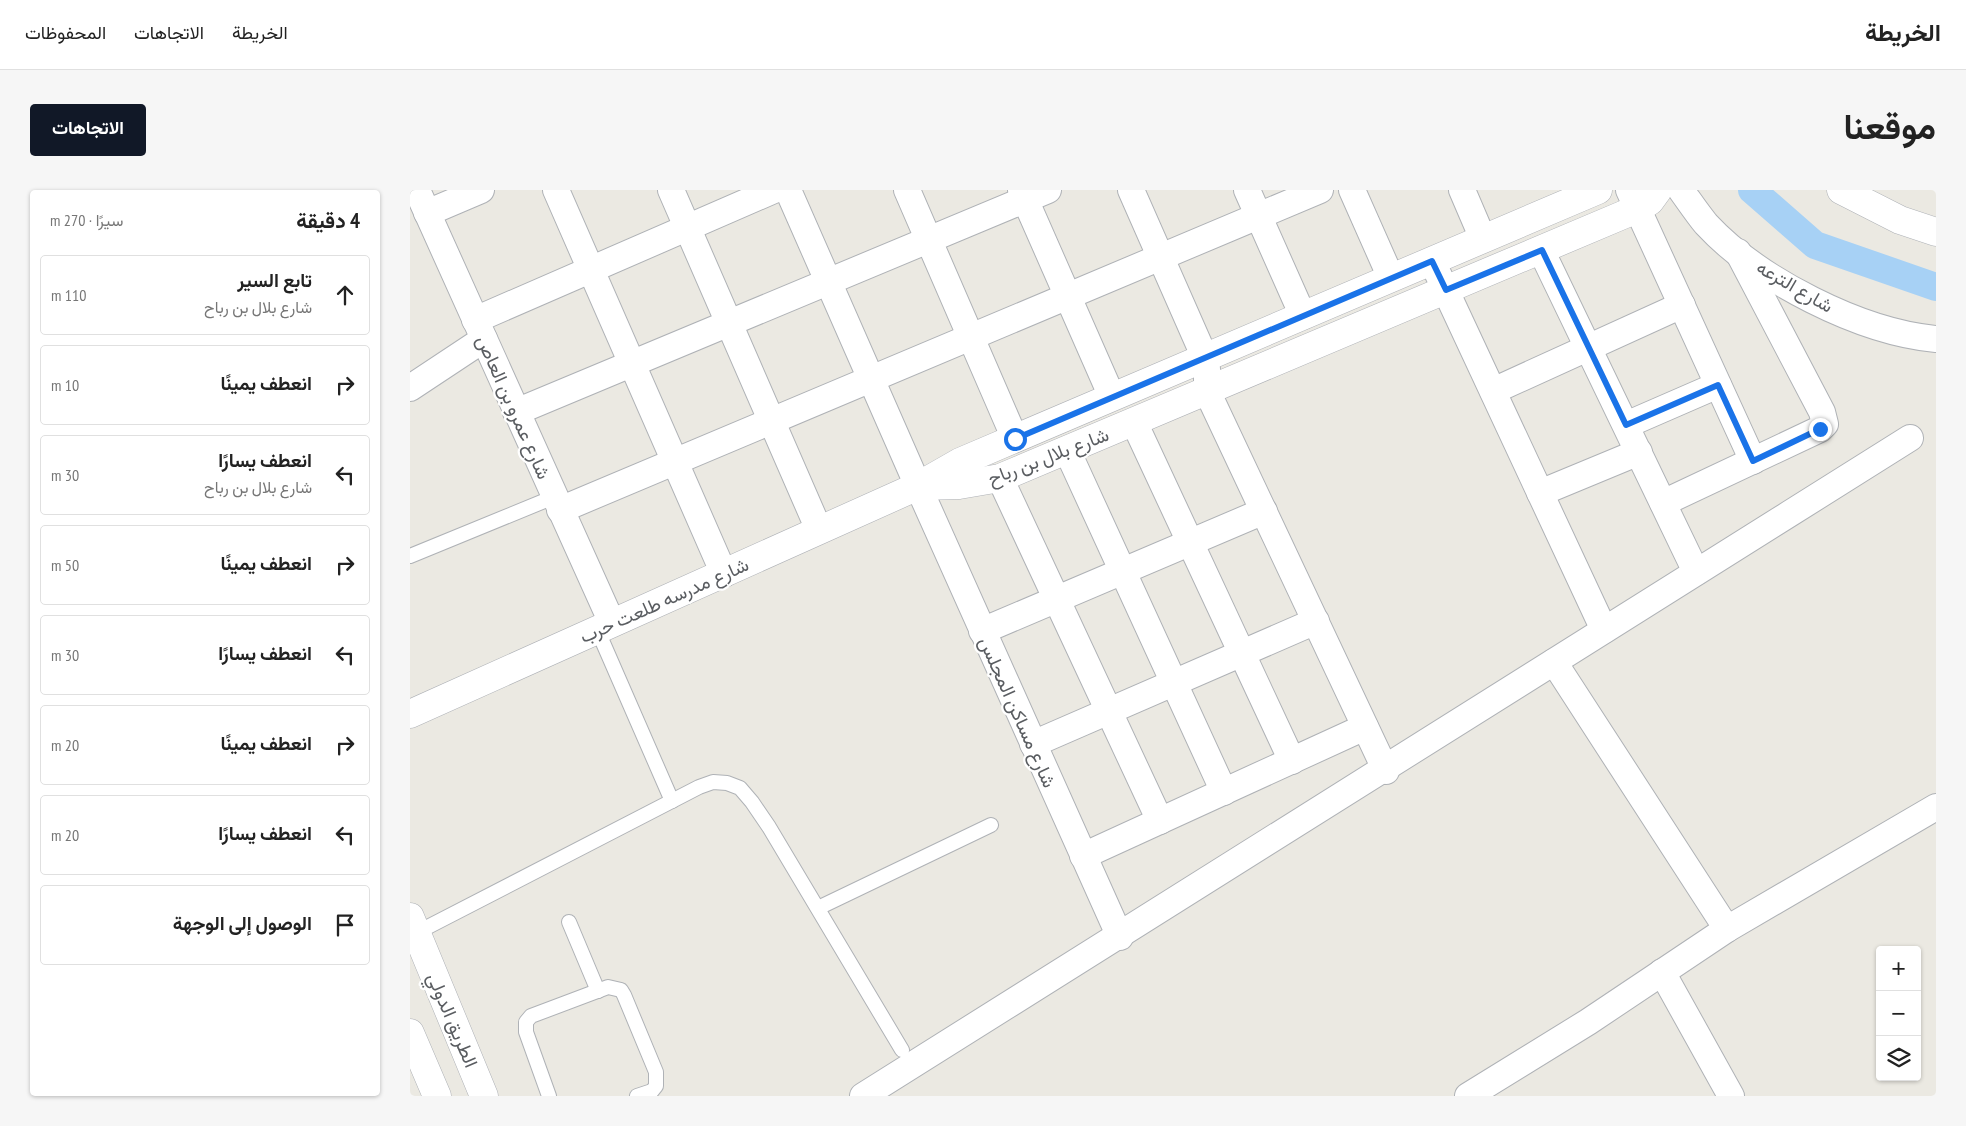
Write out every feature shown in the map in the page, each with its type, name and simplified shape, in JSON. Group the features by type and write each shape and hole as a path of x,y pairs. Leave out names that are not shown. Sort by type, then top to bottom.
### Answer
{"street":[{"path":"422,201 481,190"},
{"path":"556,190 724,574"},
{"path":"671,190 819,530"},
{"path":"410,388 480,329 591,270 774,190"},
{"name":"شارع مساكن المجلس","path":"788,190 982,631 1120,937"},
{"path":"907,190 1015,439"},
{"path":"1131,190 1204,358 1208,374 1207,391 1386,771"},
{"path":"1247,190 1303,316"},
{"path":"557,503 675,462 1320,190"},
{"path":"1352,190 1391,278"},
{"path":"1462,190 1483,239"},
{"name":"شارع بلال بن رباح","path":"918,486 959,486 1000,478 1542,250 1633,200 1650,201 1658,190"},
{"name":"شارع الترعه","path":"1681,190 1707,224 1738,252 1782,283 1829,308 1879,327 1936,339"},
{"path":"1841,190 1900,220 1936,232"},
{"name":"شارع بلال بن رباح","path":"918,486 960,462 1432,261 1587,192"},
{"path":"516,412 928,240 1031,193 1068,296 1112,397"},
{"path":"1633,200 1753,461"},
{"name":"شارع عمرو بن العاص","path":"422,201 557,503 604,626"},
{"path":"1542,250 1696,572"},
{"path":"1663,503 1820,429 1825,424 1825,420 1738,252"},
{"path":"1432,261 1604,630"},
{"path":"1493,391 1682,305"},
{"path":"1626,425 1718,385"},
{"path":"1134,422 1292,761"},
{"path":"863,1096 1386,771 1604,630 1910,438"},
{"path":"1068,450 1224,792"},
{"path":"1540,493 1638,452"},
{"path":"1000,478 1160,822"},
{"name":"شارع مدرسه طلعت حرب","path":"410,714 918,486"},
{"path":"982,631 1264,511"},
{"path":"1033,744 1316,621"},
{"path":"1554,662 1727,930"},
{"path":"1083,856 1365,727"},
{"path":"1468,1096 1727,930 1933,815"},
{"name":"الطريق الدولي","path":"412,928 484,1096"},
{"path":"1662,972 1732,1096"},
{"path":"410,1033 437,1096"}],"lane":[{"path":"410,556 557,503"},
{"path":"604,626 672,801"},
{"path":"412,928 713,782 727,783 740,788 769,827 902,1050"},
{"path":"818,908 991,826"},
{"path":"569,922 598,991"},
{"path":"549,1096 526,1032 526,1022 531,1016 608,988 620,990 656,1072 656,1086 652,1091 637,1096"}],"waterway":[{"path":"1752,190 1815,245 1936,287"}],"route":[{"path":"1015,439 1432,261 1446,290 1542,250 1626,425 1718,385 1753,461 1820,429"}]}
